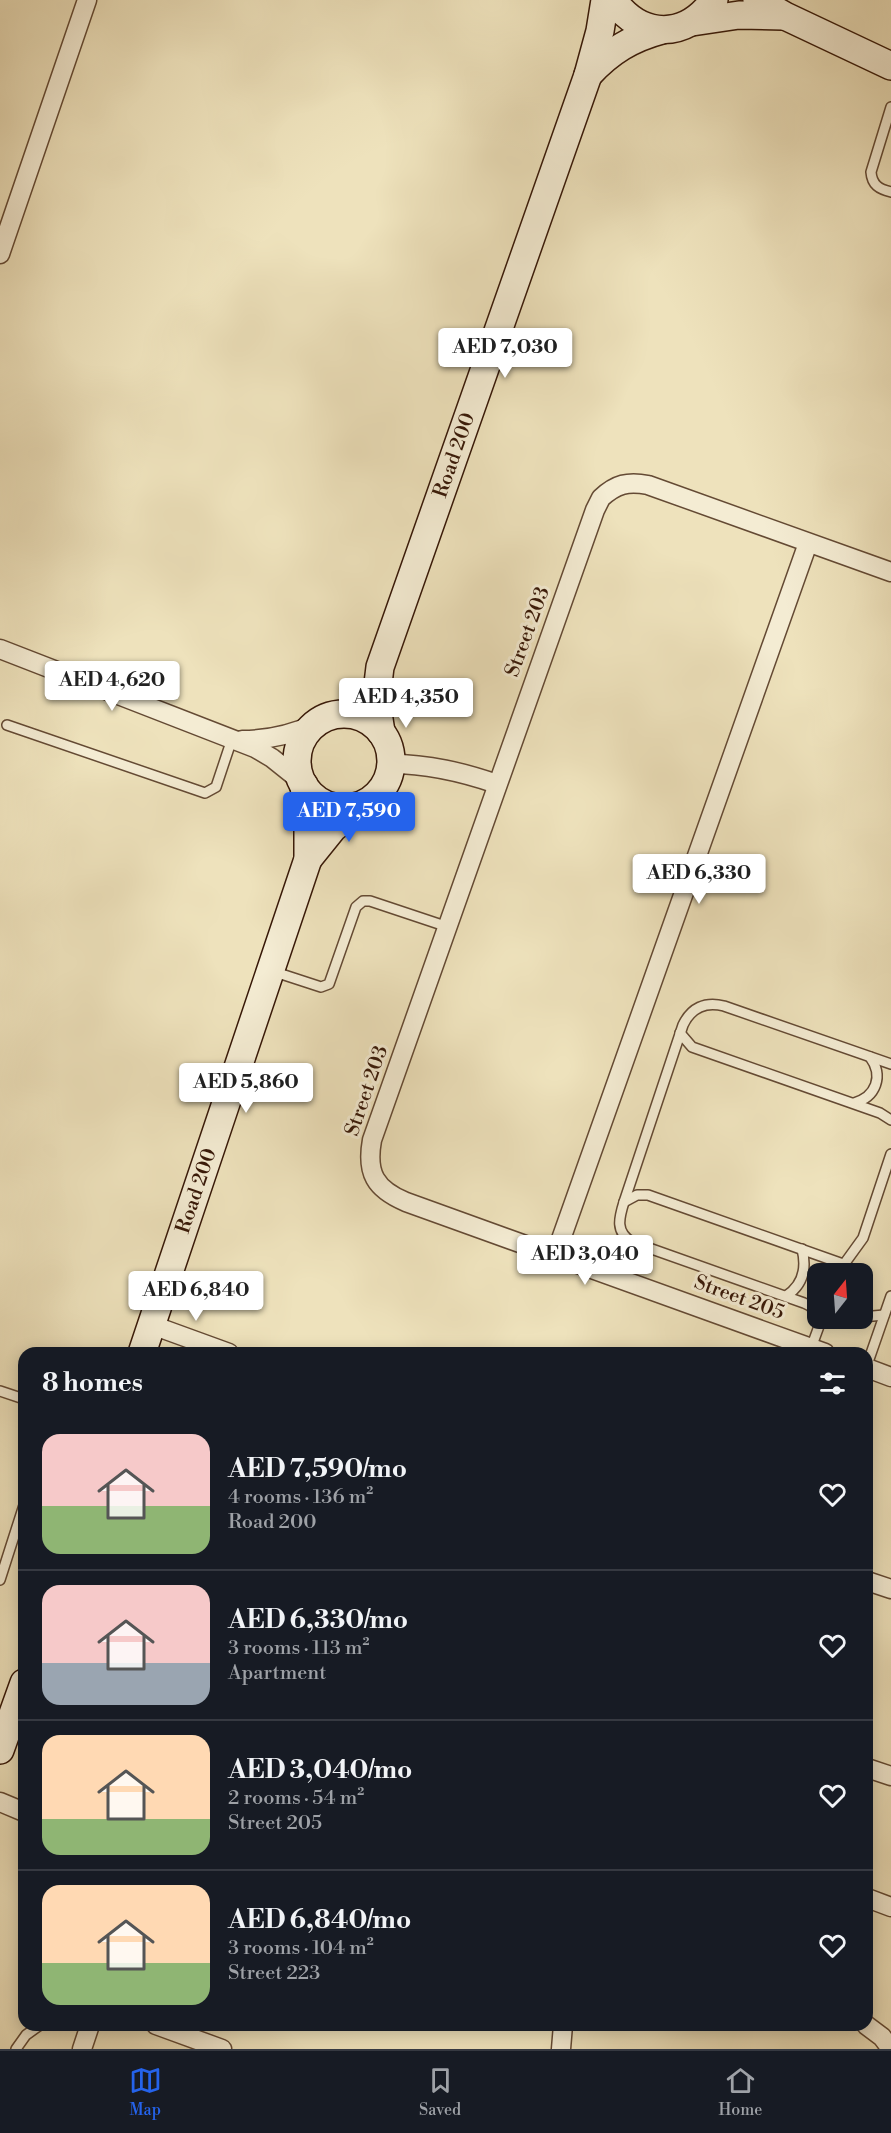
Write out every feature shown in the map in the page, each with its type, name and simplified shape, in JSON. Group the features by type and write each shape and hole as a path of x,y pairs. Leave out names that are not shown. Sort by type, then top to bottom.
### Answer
{"main road":[{"name":"Road 200","path":"381,732 376,700 380,667 588,75 600,31 605,0"},
{"path":"613,0 622,12 634,21 662,30"},
{"path":"692,22 705,12 714,0"},
{"path":"758,0 785,16 891,66"},
{"name":"Road 200","path":"588,75 613,51 629,41 662,30 678,28 692,22 739,15 785,16"},
{"name":"Road 200","path":"323,720 354,698 380,667"},
{"path":"343,714 364,718 381,732 389,747 391,765 383,787 366,802 354,807 341,808 328,805 317,799 303,784 298,772 298,751 302,741 323,720 343,714"},
{"name":"Road 200","path":"144,1347 308,860 308,822 303,784"},
{"name":"Road 200","path":"308,860 333,828 366,802"},
{"path":"1,1742 18,1698"}],"street":[{"path":"0,254 87,0"},
{"name":"Street 203","path":"374,1178 370,1152 372,1140 497,784 601,498 609,490 622,483 635,482 648,485 891,572"},
{"path":"555,1256 808,543"},
{"path":"0,649 235,740 272,758 303,784"},
{"path":"235,740 277,738 323,720"},
{"path":"391,765 450,769 497,784"},
{"name":"Street 205","path":"374,1178 381,1188 406,1202 807,1347"},
{"path":"152,1325 212,1347"},
{"path":"873,1369 891,1377"},
{"path":"873,1583 891,1589"},
{"path":"873,1770 891,1776"},
{"path":"0,1802 18,1810"},
{"path":"873,1901 891,1907"},
{"path":"873,2030 882,2037 891,2049"},
{"path":"81,2049 88,2031"},
{"path":"172,2031 222,2049"},
{"path":"561,2049 562,2031"}],"lane":[{"path":"891,107 871,172 871,178 877,186 891,192"},
{"path":"7,724 205,793 216,787 235,740"},
{"path":"271,970 321,987 329,984 356,907 363,901 370,901 448,927"},
{"path":"807,1305 632,1242 623,1236 619,1225 624,1202 680,1033 691,1012 697,1008 716,1004 891,1064"},
{"path":"680,1033 692,1047 854,1103 885,1115 891,1120"},
{"path":"854,1103 868,1098 876,1085 877,1070 870,1057"},
{"path":"844,1263 863,1238 891,1154"},
{"path":"624,1202 637,1195 648,1195 840,1263"},
{"path":"786,1296 793,1291 803,1276 805,1267 802,1249"},
{"path":"873,1348 891,1296"},
{"path":"873,1317 884,1315"},
{"path":"818,1347 819,1329"},
{"path":"0,1390 18,1397"},
{"path":"0,1580 18,1524"},
{"path":"16,2049 31,2031"}]}
